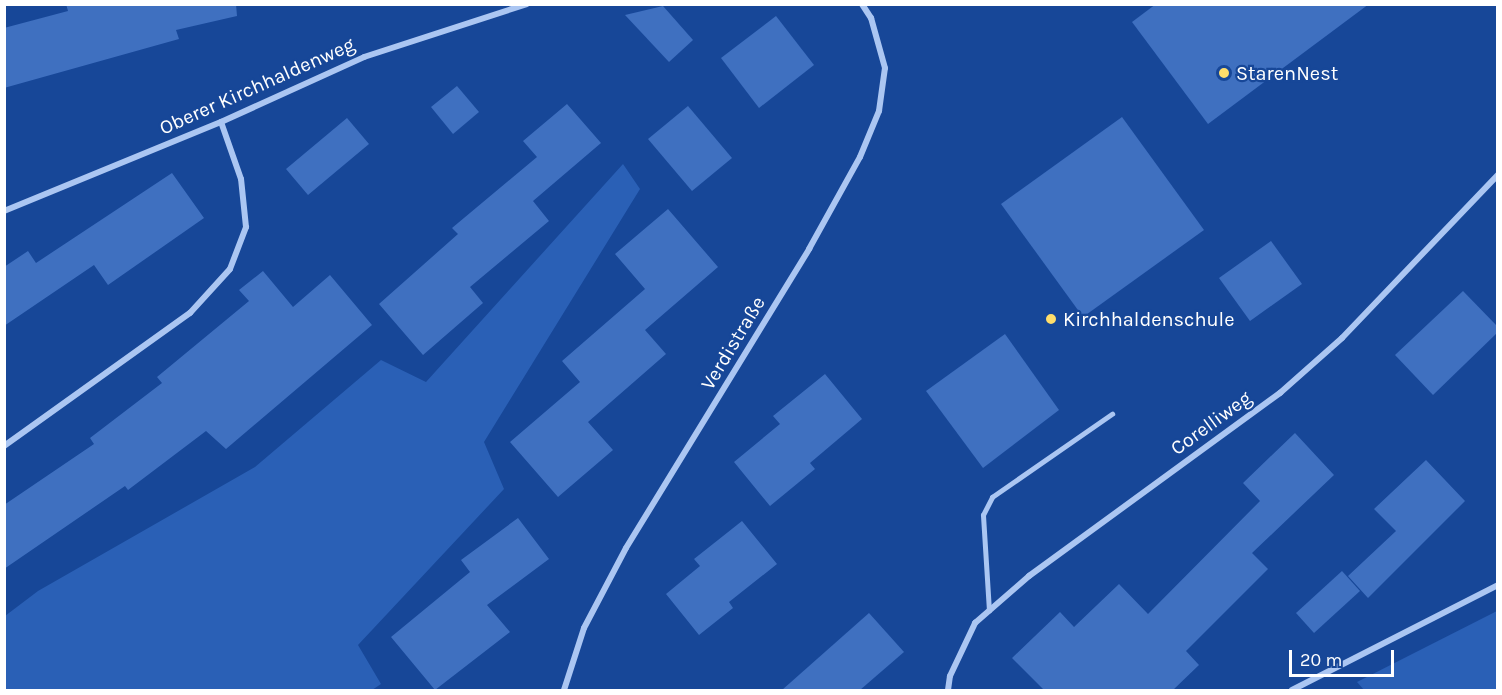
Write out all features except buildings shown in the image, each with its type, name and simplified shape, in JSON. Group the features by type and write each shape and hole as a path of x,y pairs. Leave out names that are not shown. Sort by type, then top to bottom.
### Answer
{"street":[{"name":"Oberer Kirchhaldenweg","path":"4,211 221,122 364,57 527,4"},
{"name":"Verdistraße","path":"564,690 584,628 626,548 809,249 864,148 879,111 885,68 871,18 862,4"},
{"path":"4,446 190,313 230,269 246,226 241,179 221,122"},
{"name":"Corelliweg","path":"948,690 950,676 975,623 1029,576 1280,393 1342,338 1497,175"},
{"path":"1292,690 1497,585"}],"lane":[{"path":"990,611 983,515 992,497 1112,414"}],"shaded area":[{"path":"623,164 640,189 484,442 504,489 358,645 381,684 372,690 5,690 5,616 38,591 255,467 381,360 426,382"},
{"path":"1497,611 1497,690 1364,690 1357,682"}],"place":[{"name":"StarenNest","path":"1224,73"},
{"name":"Kirchhaldenschule","path":"1051,319"}]}
